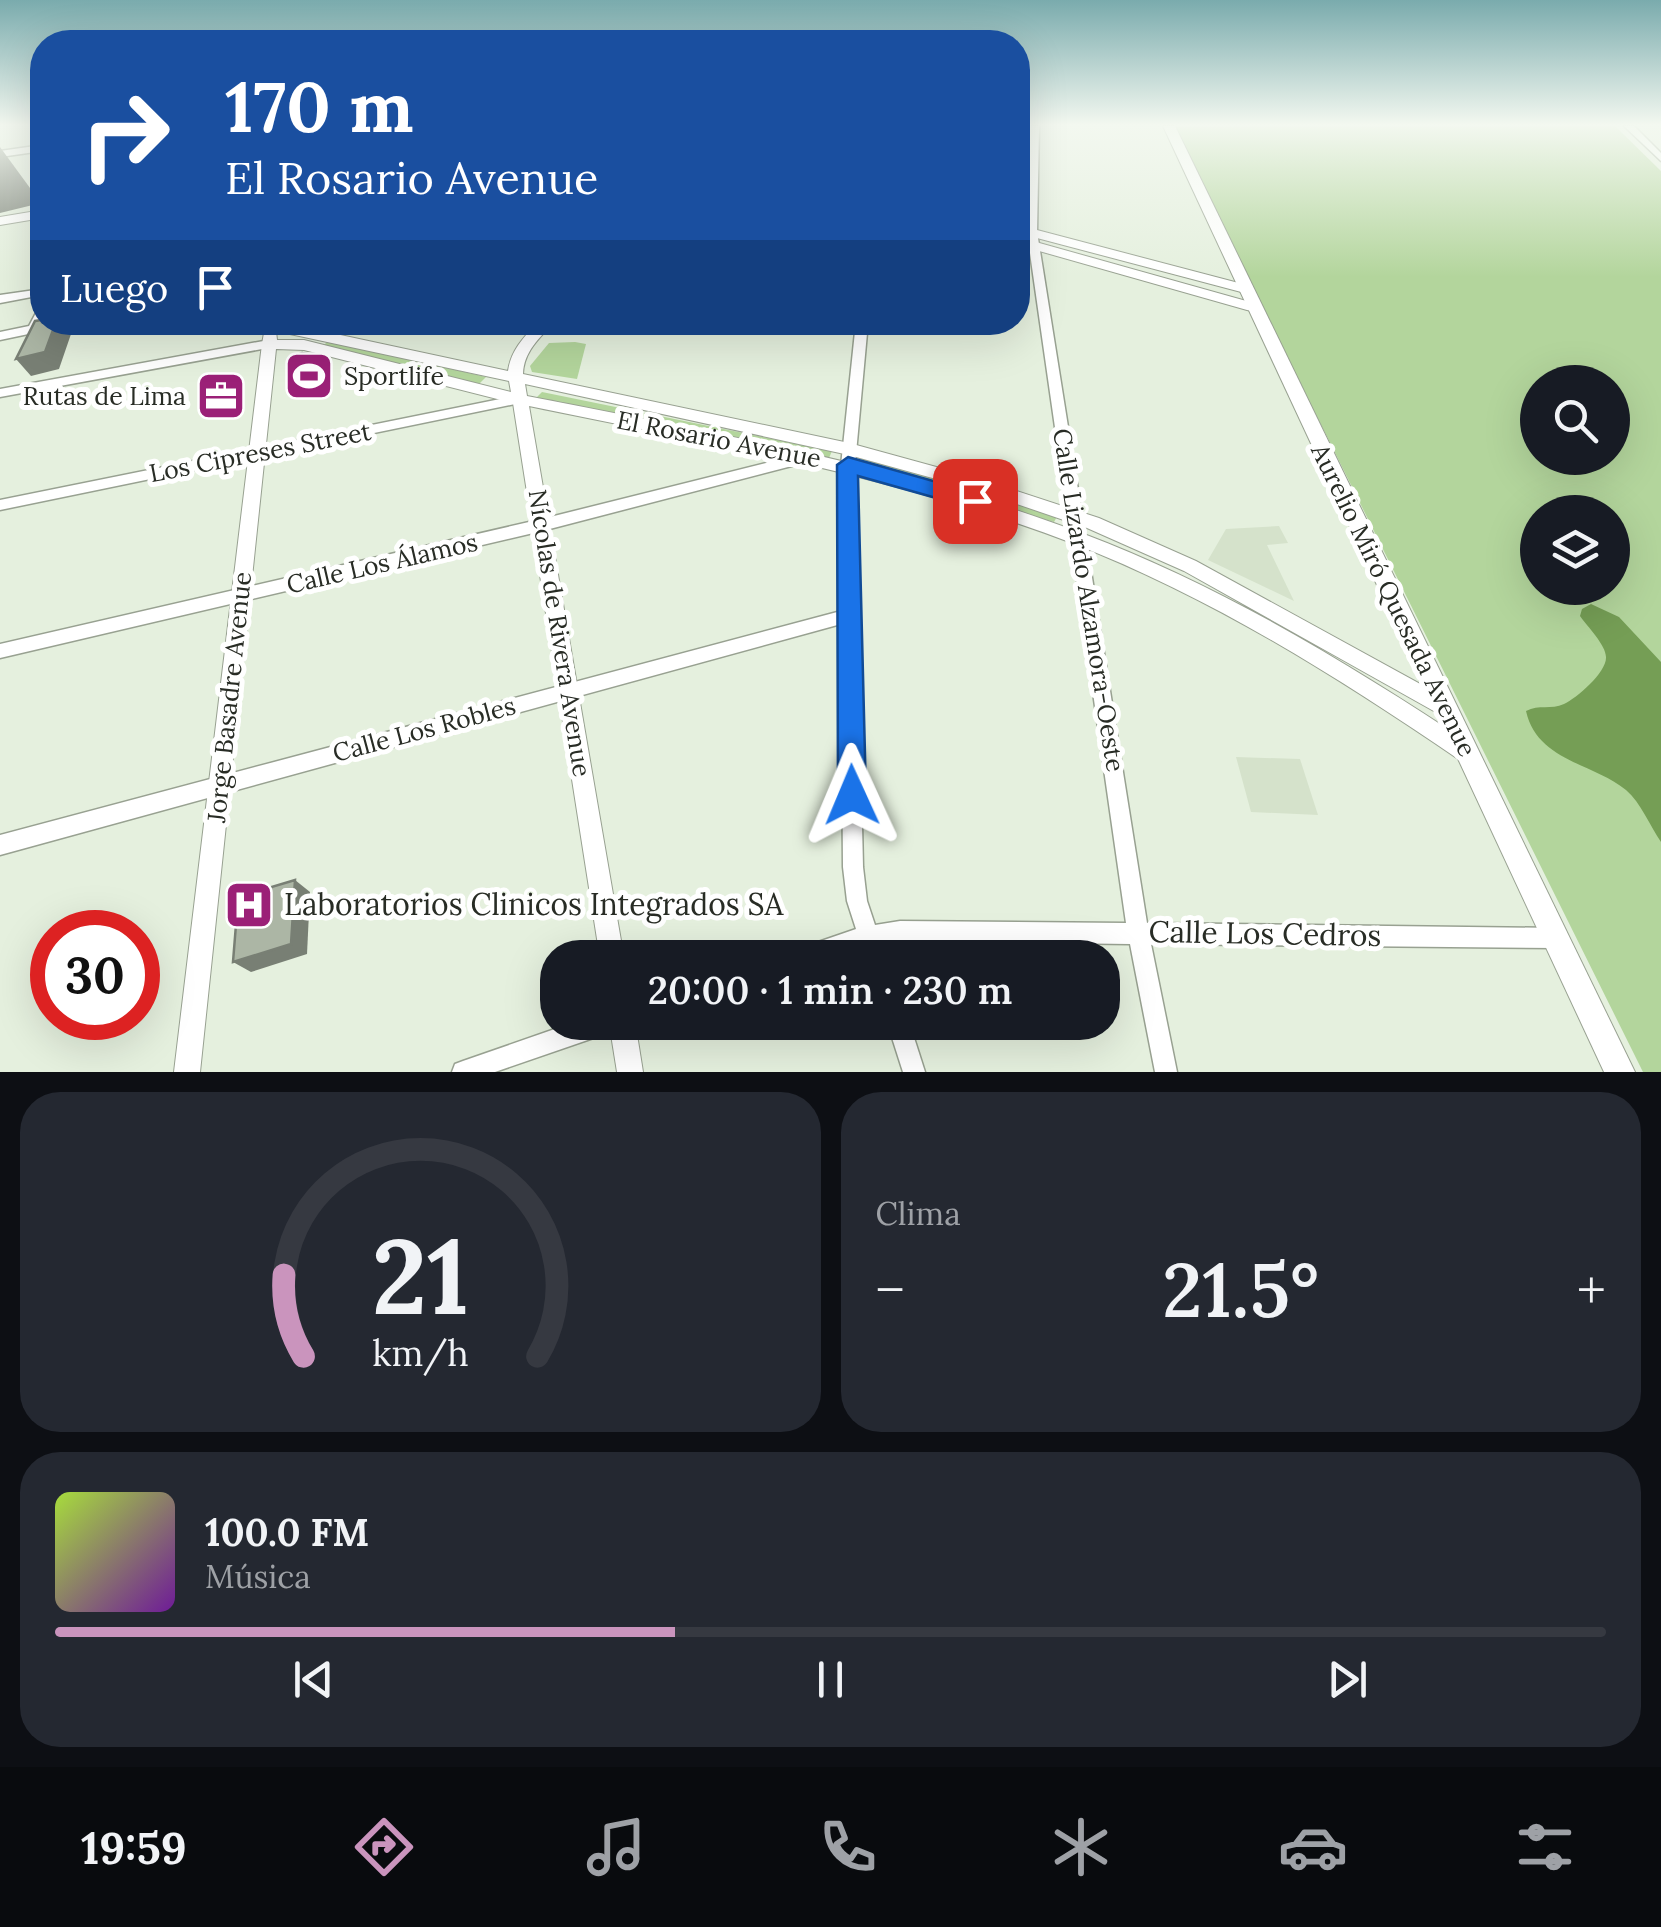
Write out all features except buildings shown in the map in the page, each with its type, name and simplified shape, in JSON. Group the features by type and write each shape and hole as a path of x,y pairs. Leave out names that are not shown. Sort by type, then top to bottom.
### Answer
{"main road":[{"name":"Aurelio Miró Quesada Avenue","path":"1191,176 1620,1072"}],"street":[{"path":"0,220 30,216"},
{"path":"1030,237 1248,298"},
{"name":"Calle Lizardo Alzamora-Oeste","path":"1030,248 1077,518 1138,933 1166,1072"},
{"path":"0,299 30,294"},
{"path":"0,336 30,330"},
{"path":"0,393 249,335"},
{"name":"Jorge Basadre Avenue","path":"187,1072 270,335"},
{"name":"El Rosario Avenue","path":"283,335 313,348 520,399 810,457 848,457 975,501 1080,540 1238,614 1392,704 1468,754"},
{"name":"El Rosario Avenue","path":"334,335 848,457 1077,518 1190,566 1446,708"},
{"path":"513,378 516,356 535,335"},
{"path":"861,335 848,457 850,614 854,867 857,901 870,940"},
{"name":"Nícolas de Rivera Avenue","path":"513,378 542,525 609,940"},
{"name":"Los Cipreses Street","path":"0,505 520,399"},
{"path":"763,472 776,450"},
{"name":"Calle Los Álamos","path":"0,651 542,525 810,457"},
{"name":"Calle Los Robles","path":"0,846 850,614"},
{"path":"1392,704 1408,697 1400,683"},
{"name":"Calle Los Cedros","path":"884,940 900,931 1556,938"},
{"path":"463,1072 556,1040"},
{"path":"625,1040 630,1072"},
{"path":"904,1040 914,1072"}],"shaded area":[{"path":"1197,176 1661,176 1661,1072 1643,1072"},
{"path":"329,340 486,377 478,385 321,348"},
{"path":"549,343 586,344 577,379 532,372 530,366"},
{"path":"542,392 832,451 829,458 536,398"},
{"path":"862,456 1058,515 1054,522 859,466"},
{"path":"1279,526 1288,543 1267,545 1294,601 1208,560 1226,529"},
{"path":"1593,605 1619,617 1661,662 1661,842 1626,790 1554,751 1532,728 1526,711 1564,704 1602,670 1605,652 1580,616 1582,609"},
{"path":"1236,757 1300,759 1318,815 1251,812"}],"place":[{"name":"Sportlife","path":"309,376"},
{"name":"Rutas de Lima","path":"221,396"},
{"name":"Laboratorios Clinicos Integrados SA","path":"249,905"}],"route":[{"path":"852,795 848,465 975,501"}]}
